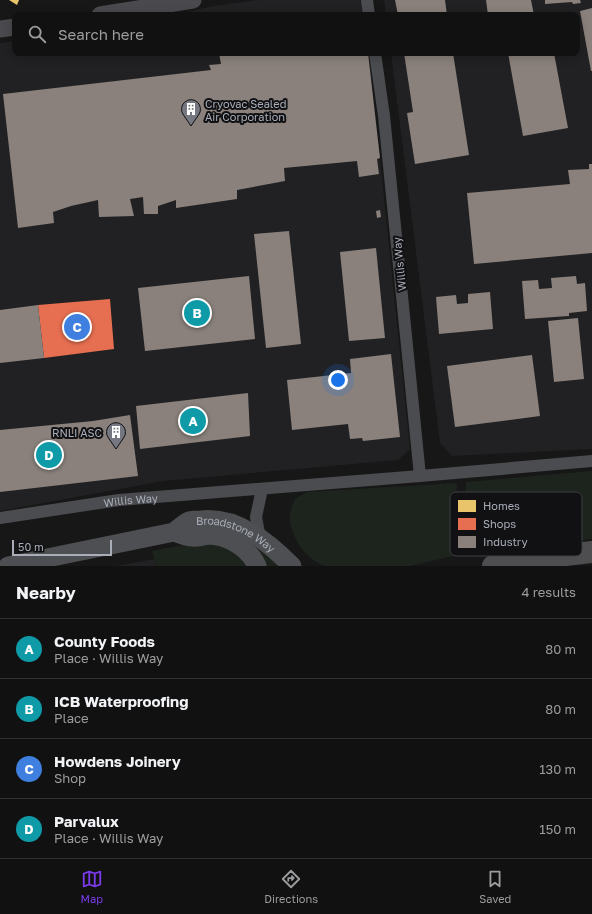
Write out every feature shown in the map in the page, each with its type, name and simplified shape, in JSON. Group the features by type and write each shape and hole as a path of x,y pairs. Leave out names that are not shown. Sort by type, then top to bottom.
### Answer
{"highway":[{"path":"582,553 592,552"},
{"path":"493,566 558,556"}],"main road":[{"name":"Broadstone Way","path":"8,566 174,532 189,521 208,519 227,522 245,529 260,538 292,566"},
{"name":"Broadstone Way","path":"174,532 192,538 209,535 222,537 236,543 246,551 257,566"}],"street":[{"path":"119,12 193,0"},
{"path":"367,0 369,12"},
{"path":"0,29 12,27"},
{"name":"Willis Way","path":"375,56 384,116 420,476"},
{"name":"Willis Way","path":"0,518 118,500 592,461"},
{"path":"260,538 256,517 262,489"}],"shaded area":[{"path":"258,0 360,0 364,4 365,12 187,12 213,6"},
{"path":"384,0 592,0 592,449 452,456 440,443 391,56 580,56 580,12 386,12"},
{"path":"12,41 12,56 369,56 410,449 398,460 163,481 0,511 0,43"},
{"path":"592,471 592,539 582,540 582,492 465,492 466,482"},
{"path":"457,483 456,492 450,492 450,556 453,556 410,566 325,566 318,563 302,548 291,527 290,514 295,499 307,492"},
{"path":"243,535 280,566 265,566"},
{"path":"198,542 223,544 250,566 156,566 152,551"},
{"path":"154,559 156,566 115,566"}],"building: Homes":[{"path":"9,0 19,0 17,5"}],"building: Shops":[{"path":"110,299 114,349 44,358 38,305"}],"building: Industry":[{"path":"395,0 445,0 447,12 397,12"},
{"path":"486,0 531,0 533,12 488,12"},
{"path":"545,0 580,0 581,3 573,4 572,2 545,4"},
{"path":"592,8 592,71 591,71 580,11"},
{"name":"Cryovac Sealed Air Corporation","path":"220,56 368,56 380,158 377,159 379,174 359,177 357,161 284,168 285,181 237,190 237,199 176,208 176,200 158,206 158,214 144,214 143,197 130,199 134,216 99,217 98,200 53,212 54,223 18,228 3,94 211,70 209,65 221,64"},
{"path":"404,56 453,56 469,155 415,164 407,113 413,112"},
{"path":"509,56 555,56 568,128 523,136"},
{"path":"589,164 592,164 592,253 474,264 467,193 570,184 568,170 589,169"},
{"path":"380,210 381,217 377,218 376,211"},
{"path":"289,231 301,344 266,348 254,234"},
{"path":"376,248 385,338 349,341 340,252"},
{"path":"249,276 255,339 145,351 138,288"},
{"path":"576,276 577,284 585,283 587,311 569,313 569,316 525,319 522,281 538,280 539,289 552,288 551,278"},
{"path":"490,292 493,329 439,334 436,297 456,295 457,304 468,303 468,294"},
{"path":"38,305 44,358 0,363 0,310"},
{"path":"578,318 584,379 554,382 548,321"},
{"path":"391,354 400,437 363,441 362,438 350,439 348,424 292,430 287,380 351,373 350,359"},
{"path":"532,355 540,416 455,427 447,366"},
{"path":"248,393 250,436 140,449 136,406"},
{"path":"130,415 138,476 0,492 0,430 93,421"}],"place":[{"name":"Cryovac Sealed Air Corporation","path":"191,126"},
{"name":"ICB Waterproofing","path":"197,313"},
{"name":"Howdens Joinery","path":"77,327"},
{"name":"County Foods","path":"193,421"},
{"name":"RNLI ASC","path":"116,449"},
{"name":"Parvalux","path":"49,455"}]}
